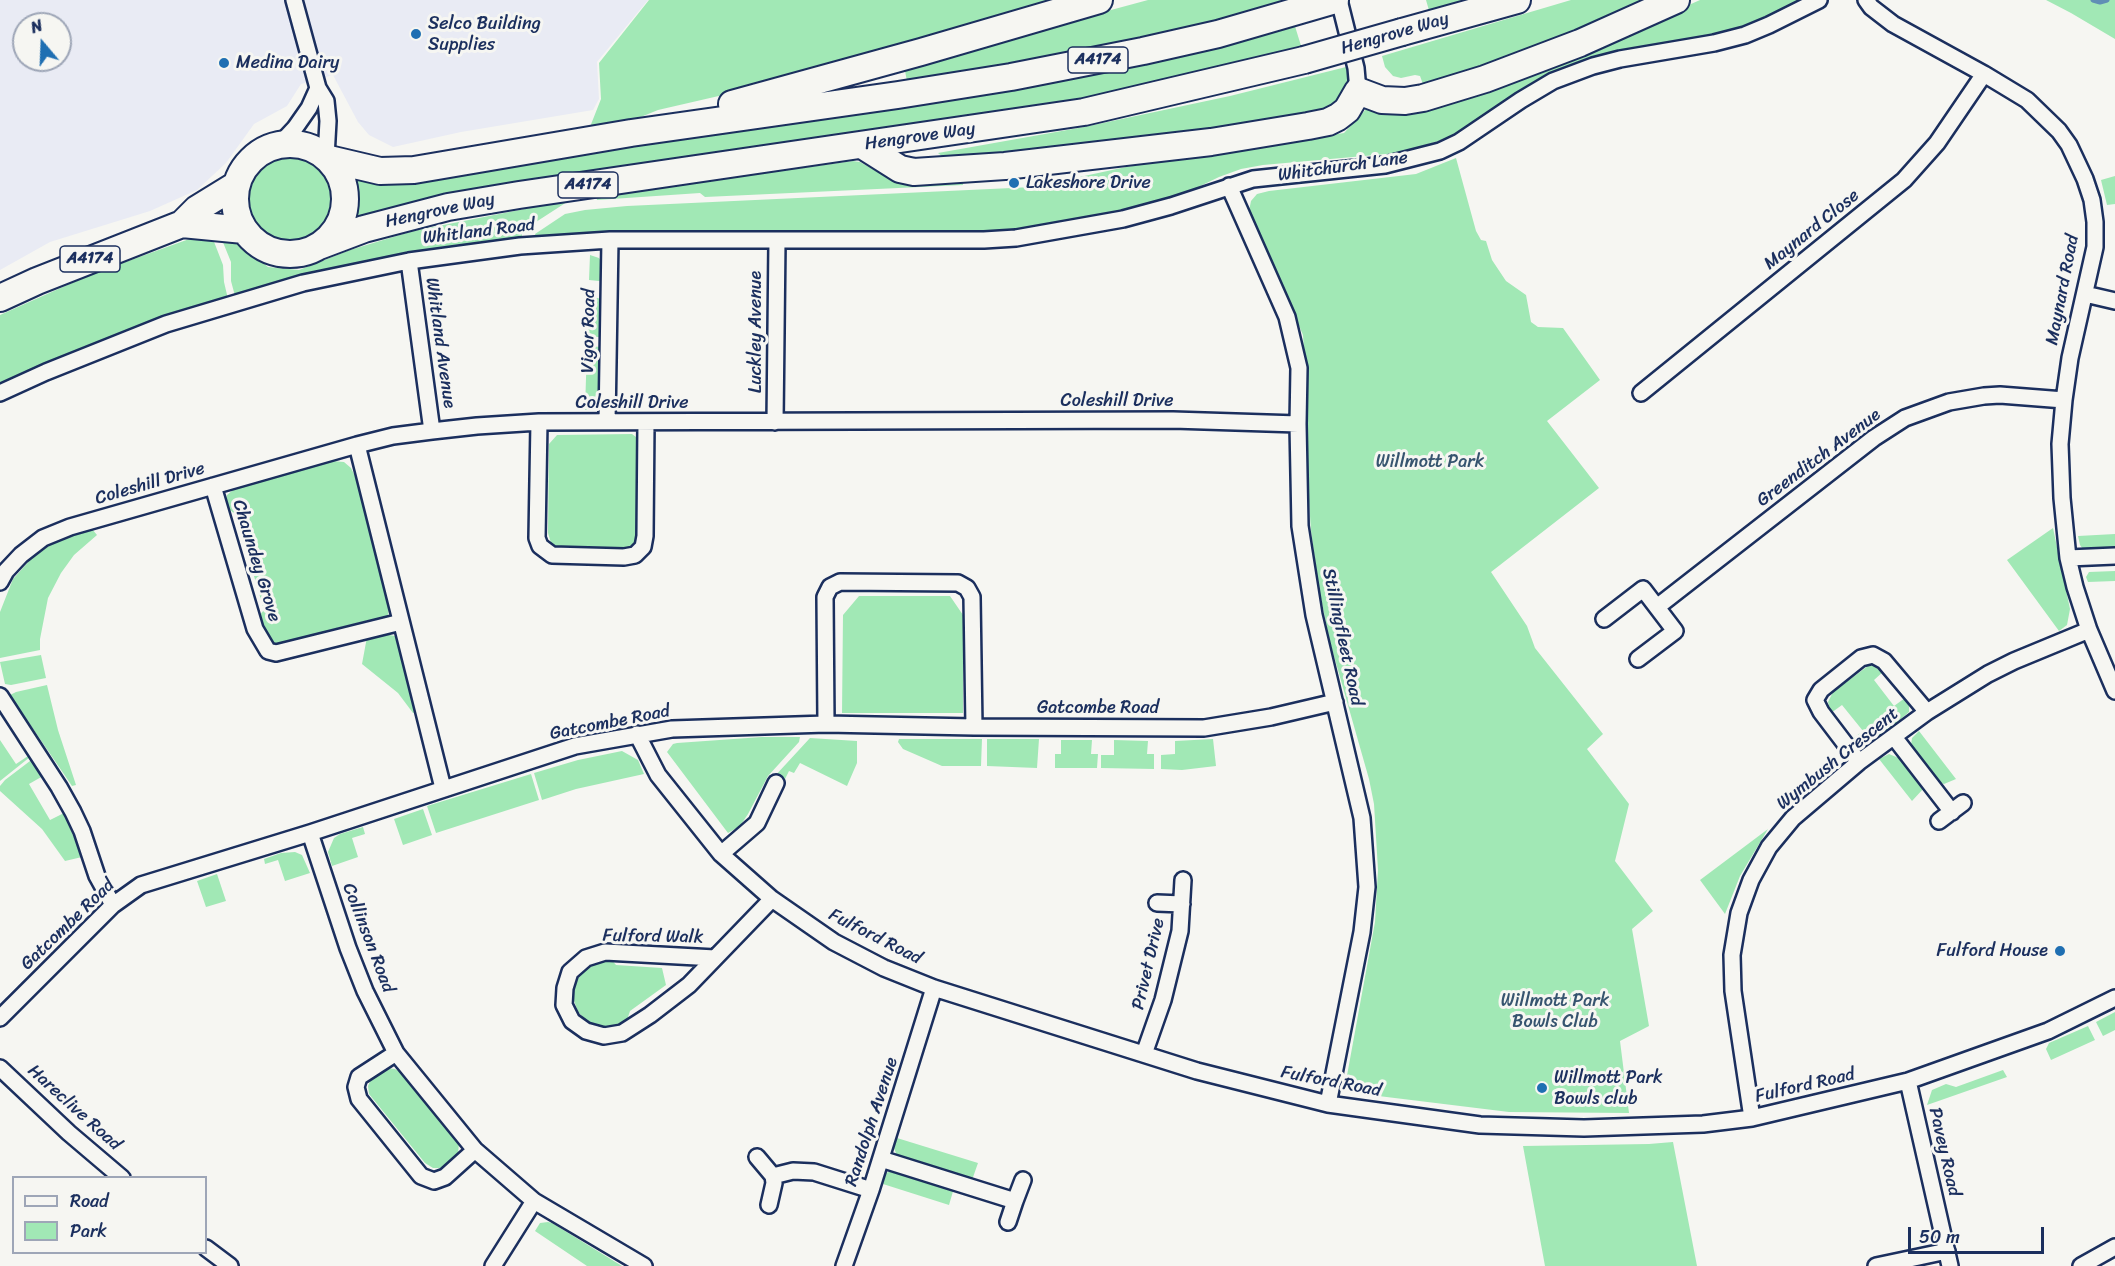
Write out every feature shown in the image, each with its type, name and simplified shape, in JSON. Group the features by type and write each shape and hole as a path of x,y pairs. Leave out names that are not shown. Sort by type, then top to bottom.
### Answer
{"highway":[{"path":"631,133 1099,0"},
{"name":"A4174","path":"328,158 380,171 414,170 631,133 1011,77 1218,34 1337,0"},
{"name":"Hengrove Way","path":"319,246 364,229 448,207 1084,112 1304,60 1517,0"},
{"path":"862,145 906,171 1005,166 1211,142 1328,122 1347,110 1358,91 1382,100 1405,101 1423,98 1485,79 1580,43 1676,0"},
{"path":"280,144 297,144 313,148 328,158 337,169 344,184 346,202 342,220 329,238 319,246 293,255 273,252 258,244 244,230 237,216 235,200 236,185 250,161 264,150 280,144"},
{"name":"A4174","path":"0,298 37,281 182,224 197,209 236,185"},
{"name":"A4174","path":"182,224 244,230"}],"street":[{"path":"294,0 318,88 326,101 328,158"},
{"path":"1337,0 1356,68 1358,91"},
{"name":"Whitchurch Lane","path":"984,240 1037,234 1123,219 1253,179 1385,165 1440,151 1459,142 1553,81 1620,59 1692,48 1745,35 1819,0"},
{"name":"Maynard Road","path":"1866,0 1871,7 1893,24 2027,100 2050,120 2069,145 2085,179 2092,200 2095,247 2070,358 2060,444 2060,475 2068,558 2089,630 2115,691"},
{"name":"Maynard Close","path":"1641,393 1904,180 1937,143 1984,74"},
{"path":"280,144 309,108 318,88"},
{"name":"Stillingfleet Road","path":"1229,186 1287,317 1299,368 1300,526 1314,615 1362,818 1367,887 1362,932 1328,1104"},
{"name":"Whitland Road","path":"0,393 166,324 303,283 409,261 520,246 610,240 984,240"},
{"name":"Vigor Road","path":"607,422 610,240"},
{"name":"Luckley Avenue","path":"775,422 777,241"},
{"name":"Whitland Avenue","path":"409,261 432,431"},
{"path":"2085,294 2115,301"},
{"name":"Greenditch Avenue","path":"1657,607 1874,438 1905,418 1941,404 1984,396 2064,400"},
{"name":"Coleshill Drive","path":"0,582 6,571 21,555 43,538 70,527 357,445 393,436 432,431 539,422 1173,420 1298,424"},
{"path":"539,422 537,538 540,546 552,555 624,557 635,555 643,547 645,536 646,422"},
{"path":"357,445 443,789"},
{"name":"Chaundey Grove","path":"213,486 255,628 268,651 276,653 401,622"},
{"path":"2068,558 2115,556"},
{"path":"826,724 825,597 830,587 840,582 958,583 968,588 972,597 974,727"},
{"path":"1604,619 1643,589 1675,631 1638,659"},
{"name":"Wymbush Crescent","path":"1752,1118 1733,982 1734,942 1739,913 1759,864 1779,834 1793,818 1859,762 1927,712 1988,674 2089,630"},
{"path":"1859,762 1821,712 1815,700 1821,690 1861,658 1873,655 1884,661 1927,712"},
{"path":"0,696 73,812 98,876 113,905"},
{"name":"Gatcombe Road","path":"0,1018 113,905 141,885 310,833 575,746 672,729 826,724 1204,728 1271,717 1335,702"},
{"name":"Fulford Road","path":"637,734 658,775 722,854 772,899 834,942 884,968 934,988 1197,1071 1328,1104 1480,1125 1647,1128 1752,1118 1908,1081 2048,1031 2115,998"},
{"path":"1894,737 1957,807 1939,821"},
{"path":"722,854 757,823 776,783"},
{"name":"Collinson Road","path":"310,833 365,992 396,1053 475,1150 534,1201 644,1266"},
{"name":"Privet Drive","path":"1144,1054 1163,1000 1180,931 1183,880"},
{"name":"Fulford Walk","path":"715,958 605,952 585,958 570,972 565,988 564,1005 572,1021 586,1031 604,1036 622,1033 650,1016 688,985 715,958 772,899"},
{"path":"1157,903 1182,904"},
{"name":"Randolph Avenue","path":"844,1266 871,1190 934,988"},
{"path":"396,1053 359,1077 356,1087 359,1099 422,1176 434,1181 445,1177 475,1150"},
{"name":"Hareclive Road","path":"0,1068 69,1133 120,1176"},
{"name":"Pavey Road","path":"1908,1081 1948,1259"},
{"path":"757,1157 773,1176 774,1183 769,1205"},
{"path":"881,1159 1015,1201"},
{"path":"773,1176 793,1171 814,1172 871,1190"},
{"path":"1008,1222 1023,1180"},
{"path":"493,1266 534,1201"},
{"path":"207,1249 230,1266"},
{"path":"2080,1266 2110,1256"},
{"path":"1876,1266 1948,1259"}],"shaded area":[{"path":"0,0 648,0 597,62 599,99 593,110 461,132 393,147 369,135 358,122 333,75 301,84 287,106 254,124 226,163 197,190 150,211 50,242 0,270"}],"green space":[{"path":"649,0 1070,0 762,86 658,110 586,137 601,99 599,63"},
{"path":"1148,0 1295,0 1196,27 1080,53 907,81 904,66"},
{"path":"1426,0 1480,0 1430,14"},
{"path":"1571,0 1646,0 1563,36 1424,87 1420,76 1401,78 1393,76 1385,67 1382,56"},
{"path":"1700,0 1802,0 1750,25 1597,59 1473,127 1442,140 1398,153 1241,169 1188,192 1142,208 1072,225 1014,233 594,233 536,238 535,234 565,214 585,210 627,206 1033,187 1126,167 1344,133 1368,107 1422,112 1472,97 1575,56"},
{"path":"2046,0 2115,0 2115,39 2071,13"},
{"path":"1294,23 1302,49 1219,70 1032,110 352,223 354,196 350,168"},
{"path":"1346,67 1350,82 1347,92 1332,110 1177,135 957,161 938,153 1084,127 1230,96"},
{"path":"290,154 307,158 322,167 331,182 335,199 331,216 322,231 307,240 290,244 273,240 258,231 249,216 245,199 249,182 258,167 273,158"},
{"name":"Willmott Park","path":"1456,158 1476,231 1481,240 1486,241 1492,260 1506,281 1526,295 1531,322 1538,327 1563,328 1600,380 1547,421 1599,488 1491,572 1527,626 1535,648 1603,734 1587,749 1629,804 1615,861 1653,911 1632,929 1649,1026 1620,1041 1629,1113 1509,1112 1354,1093 1348,1088 1346,1081 1375,922 1378,870 1374,804 1330,642 1319,589 1311,531 1306,456 1307,391 1303,335 1249,211 1251,201 1257,194 1416,174"},
{"path":"853,161 860,162 892,180 904,182 962,179 963,185 705,197 700,193 597,200 596,196"},
{"path":"2115,176 2115,204 2107,205 2101,180"},
{"path":"570,200 522,231 522,240 235,296 231,281 231,262 220,235 234,238 268,267 299,270 350,250 413,231"},
{"path":"211,234 223,265 228,299 164,318 83,347 0,384 0,315 92,274 192,238"},
{"path":"590,255 599,258 604,266 605,278 599,281 589,280"},
{"path":"588,297 604,301 602,337 588,337"},
{"path":"587,346 601,347 602,393 600,404 594,410 585,410"},
{"path":"632,434 640,440 642,537 632,549 622,551 556,548 551,543 548,533 549,444 557,435"},
{"path":"332,461 344,462 351,468 356,478 389,606 388,616 373,624 369,620 310,635 306,640 281,646 268,642 257,618 264,610 236,515 224,505 227,495 233,490"},
{"path":"2053,528 2070,609 2067,625 2059,631 2007,560"},
{"path":"92,529 97,535 74,555 61,573 48,598 40,650 0,658 0,612 13,579 30,560 50,545"},
{"path":"2115,534 2115,552 2085,552 2078,536"},
{"path":"2115,571 2115,581 2088,582 2086,577 2089,572"},
{"path":"859,596 950,596 963,615 963,713 842,713 843,615"},
{"path":"384,634 395,636 400,645 418,712 413,713 398,693 362,664 367,637"},
{"path":"41,655 46,678 11,685 5,684 0,662"},
{"path":"1872,663 1879,665 1884,671 1874,680 1894,706 1905,698 1909,712 1870,745 1862,748 1852,739 1863,731 1842,705 1831,713 1828,702 1833,692"},
{"path":"47,685 58,730 76,785 72,786 10,695"},
{"path":"1919,731 1956,779 1944,784 1939,782 1914,751 1911,745 1912,738"},
{"path":"762,737 800,737 799,742 768,776 740,826 728,833 667,752 673,744 677,743"},
{"path":"810,738 857,741 857,763 847,786 800,763 794,773 789,771 783,783 774,777"},
{"path":"899,739 982,739 981,766 942,766 903,749 898,742"},
{"path":"987,739 1039,739 1037,768 987,766"},
{"path":"1213,739 1216,766 1182,770 1161,769 1161,755 1175,754 1175,741"},
{"path":"0,740 16,764 30,757 0,781"},
{"path":"1061,740 1092,740 1091,754 1098,754 1097,768 1055,768 1055,754 1061,754"},
{"path":"1114,740 1148,741 1147,754 1154,754 1154,769 1101,768 1101,755 1114,755"},
{"path":"622,751 638,760 644,774 576,789 542,800 534,773 578,760"},
{"path":"1889,754 1901,759 1924,788 1912,801 1879,759"},
{"path":"30,761 43,776 29,784 50,820 64,813 82,857 65,861 42,829 0,791 0,786 5,780"},
{"path":"531,774 539,800 436,833 427,806"},
{"path":"423,809 432,835 403,845 394,819"},
{"path":"363,827 365,834 352,838 358,857 332,866 328,852 334,838"},
{"path":"1768,829 1740,876 1725,914 1700,880"},
{"path":"295,852 302,855 310,873 285,881 278,860 265,864 264,859 281,853"},
{"path":"217,874 226,901 206,907 197,881"},
{"path":"610,958 616,965 662,968 666,985 630,1011 627,1020 615,1026 597,1026 578,1012 571,992 577,973 586,964"},
{"path":"2115,1012 2115,1030 2103,1036 2096,1022"},
{"path":"2088,1026 2095,1040 2051,1060 2046,1049 2049,1043"},
{"path":"387,1068 402,1073 459,1142 458,1155 446,1166 433,1168 425,1163 369,1094 368,1086 372,1077"},
{"path":"2003,1070 2007,1077 1927,1105 1932,1090 1946,1084 1956,1087"},
{"path":"897,1138 978,1163 972,1180 897,1156 894,1148"},
{"path":"1673,1142 1697,1266 1545,1266 1523,1146"},
{"path":"898,1171 954,1188 949,1205 883,1184 886,1173"},
{"path":"548,1222 622,1266 587,1266 535,1231 540,1223"}],"waterway":[{"path":"2093,0 2100,2 2107,0"}],"place":[{"name":"Selco Building Supplies","path":"416,34"},
{"name":"Medina Dairy","path":"224,63"},
{"name":"Lakeshore Drive","path":"1014,183"},
{"name":"Fulford House","path":"2060,951"},
{"name":"Willmott Park Bowls club","path":"1542,1088"}],"park label":[{"name":"Willmott Park Bowls Club","path":"1555,1011"}]}
